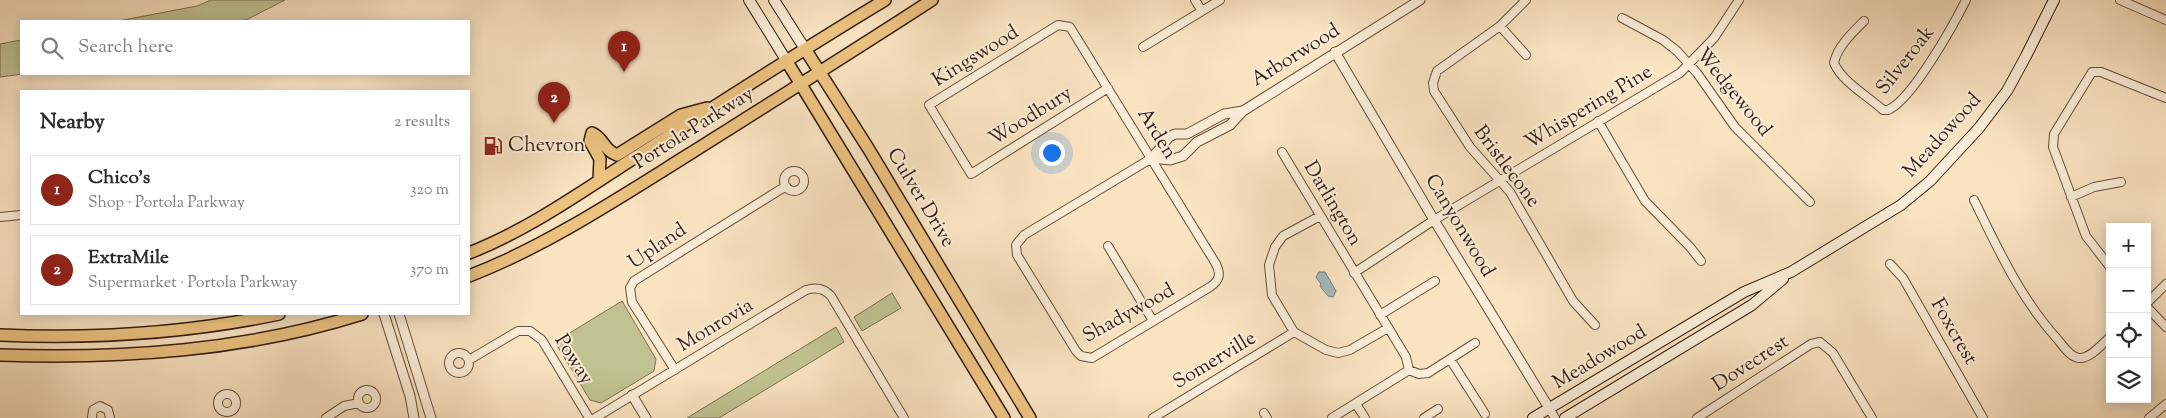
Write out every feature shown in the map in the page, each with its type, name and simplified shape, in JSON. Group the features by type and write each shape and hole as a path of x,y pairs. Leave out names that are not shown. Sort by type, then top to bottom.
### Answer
{"main road":[{"path":"749,0 1004,418"},
{"name":"Culver Drive","path":"774,0 868,148 1030,418"},
{"name":"Portola Parkway","path":"470,253 518,230 721,104 786,60 885,0"},
{"name":"Portola Parkway","path":"470,276 487,269 564,229 629,192 820,73 932,0"},
{"name":"Meadowood","path":"1533,418 1744,292 1791,272 1902,204 1930,181 1954,157 2007,91 2054,0"},
{"path":"599,180 600,159 590,141 592,133 598,136 608,152 617,155 681,115 721,104"},
{"name":"Meadowood","path":"1565,418 1752,305 1791,272"},
{"path":"0,335 38,337 147,333 272,315"},
{"path":"0,355 56,356 155,353 192,349 247,342 329,324 359,315"}],"street":[{"path":"1195,0 1202,11"},
{"path":"1143,47 1220,0"},
{"name":"Arborwood","path":"1152,158 1170,160 1184,156 1198,142 1230,125 1243,110 1420,0"},
{"path":"1526,0 1500,26 1526,56"},
{"name":"Whispering Pine","path":"1434,220 1680,73 1714,38 1739,0"},
{"name":"Silveroak","path":"1864,21 1851,34 1838,52 1834,63 1840,73 1883,110 1888,110 1897,103 1927,67 1942,45 1966,0"},
{"path":"2120,0 2166,20"},
{"name":"Wedgewood","path":"1622,18 1663,40 1690,64 1736,127 1810,202"},
{"name":"Arden","path":"1058,25 1070,27 1152,158 1219,271"},
{"name":"Kingswood","path":"971,174 929,105 1058,25"},
{"name":"Bristlecone","path":"1500,26 1437,71 1434,76 1434,91 1470,147 1510,192 1573,301 1595,324"},
{"name":"Canyonwood","path":"1334,52 1555,418"},
{"path":"2106,262 2086,236 2053,147 2054,134 2092,72 2101,72 2166,98"},
{"name":"Woodbury","path":"971,174 1108,88"},
{"name":"Arborwood","path":"1016,245 1024,236 1152,158 1169,137 1175,134 1187,134 1224,114 1243,110"},
{"path":"1598,121 1644,201 1690,247 1701,261"},
{"name":"Darlington","path":"1282,152 1406,357 1409,370"},
{"path":"2071,197 2094,187 2121,182"},
{"name":"Upland","path":"675,370 632,302 630,288 634,281 786,186"},
{"path":"1974,200 2014,282 2040,321 2069,353 2079,358 2090,354 2106,340"},
{"path":"0,217 20,215"},
{"path":"1320,216 1283,236 1274,247 1269,265 1272,295 1294,332 1326,350 1338,352 1350,350 1388,328"},
{"name":"Darlington","path":"1354,273 1434,220"},
{"name":"Shadywood","path":"1016,245 1017,255 1076,351 1081,356 1092,358 1216,283 1219,271"},
{"path":"1108,246 1153,320"},
{"name":"Foxcrest","path":"1890,264 1903,278 1983,418"},
{"path":"1380,315 1435,281"},
{"path":"2151,299 2166,284"},
{"name":"Monrovia","path":"595,418 811,288 820,288 827,292 904,418"},
{"path":"2151,311 2166,327"},
{"path":"384,315 410,396 414,418"},
{"path":"399,315 431,418"},
{"name":"Poway","path":"469,360 518,332 530,331 542,340 589,418"},
{"name":"Somerville","path":"1153,418 1294,332"},
{"name":"Dovecrest","path":"1698,418 1811,344 1820,342 1824,343 1833,353 1872,418"},
{"path":"1332,418 1409,370 1419,374 1428,373 1475,343"},
{"path":"1450,358 1485,414"},
{"path":"632,395 646,418"},
{"path":"326,418 344,406 359,403"},
{"path":"1356,404 1365,418"},
{"path":"2149,418 2166,404"},
{"path":"92,418 93,410 100,406 108,410 110,418"},
{"path":"1424,418 1438,409"},
{"path":"233,411 238,418"}],"green space":[{"path":"211,0 285,0 244,20 123,20 197,6"},
{"path":"20,40 20,74 0,77 0,44"},
{"path":"892,293 901,308 862,331 854,317"},
{"path":"622,301 656,359 654,371 601,403 590,400 555,342"},
{"path":"836,327 844,342 719,418 687,418"}],"water":[{"path":"1319,272 1325,272 1336,291 1333,297 1328,296 1320,286 1321,284 1316,277"}],"place":[{"name":"Chico's","path":"624,72"},
{"name":"ExtraMile","path":"554,123"},
{"name":"Chevron","path":"493,146"}]}
